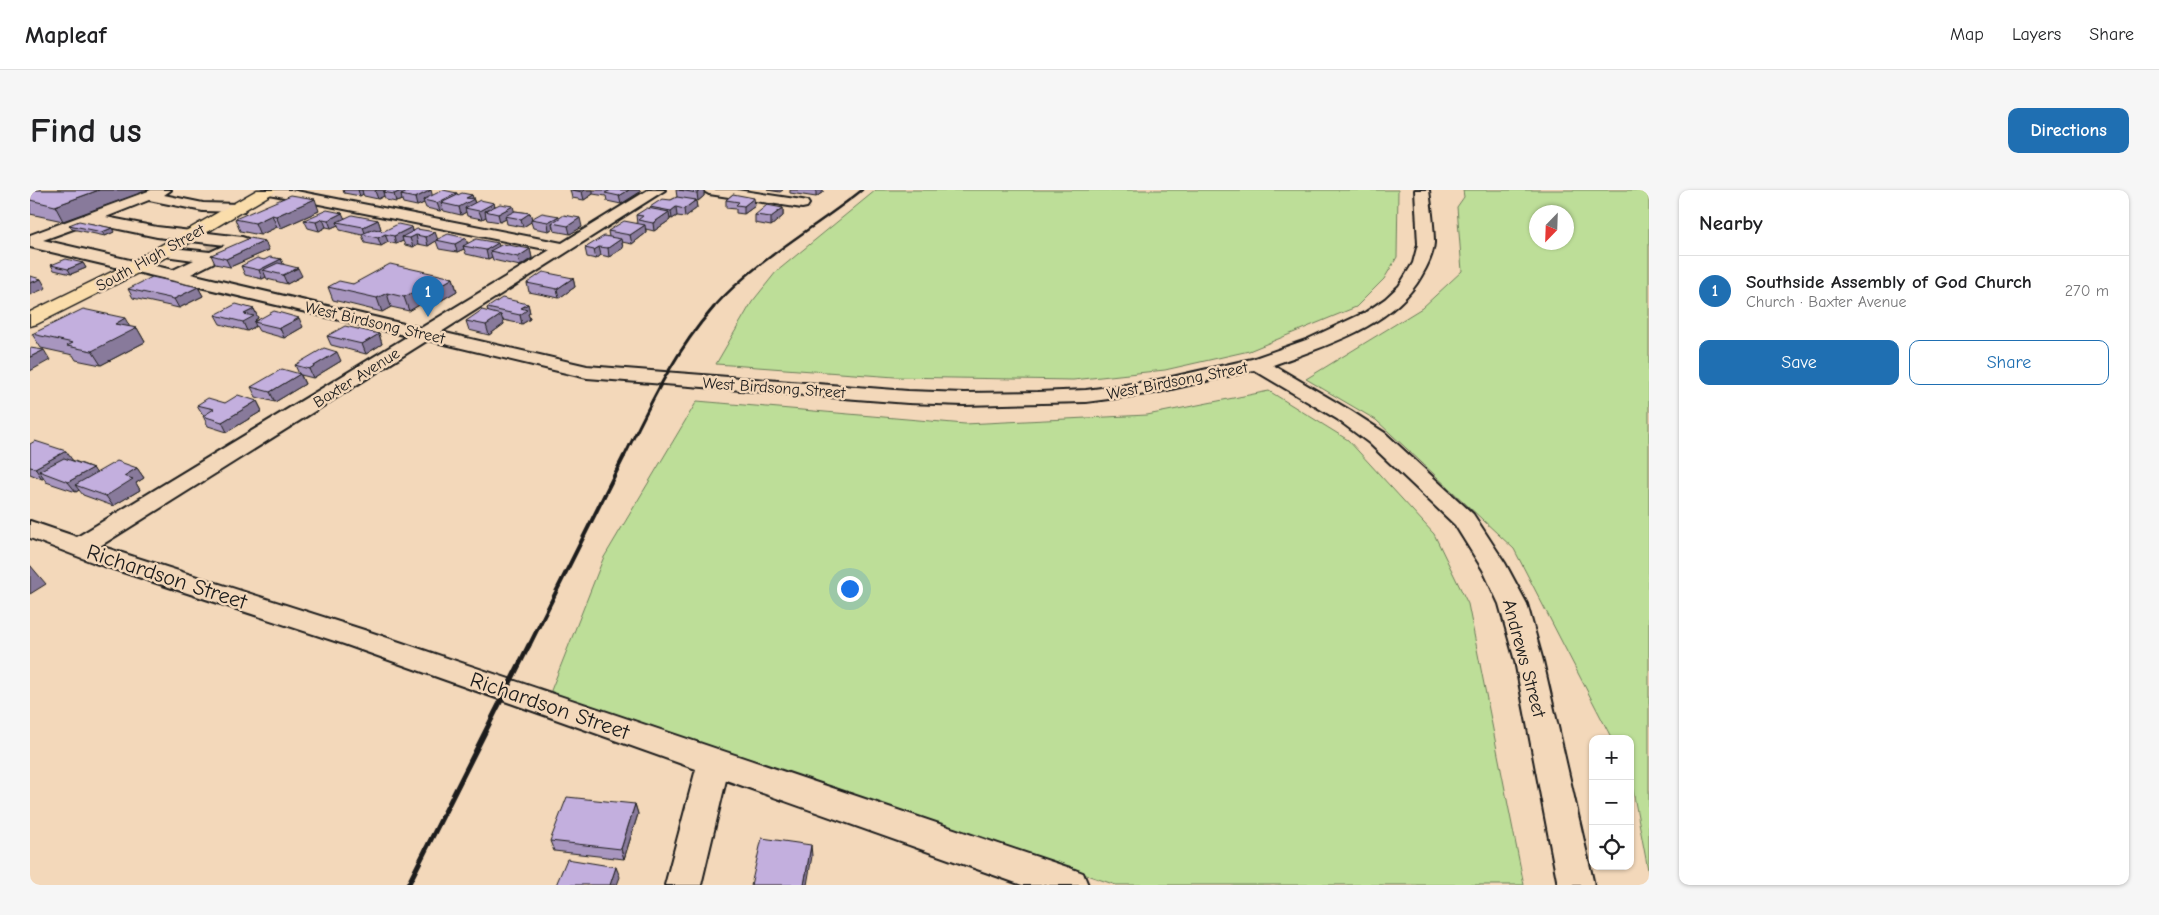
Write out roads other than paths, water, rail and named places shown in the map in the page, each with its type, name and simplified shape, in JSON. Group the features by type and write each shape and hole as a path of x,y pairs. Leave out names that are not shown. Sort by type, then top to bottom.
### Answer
{"main road":[{"name":"South High Street","path":"30,320 138,266 269,190"}],"street":[{"path":"30,241 164,190"},
{"path":"269,190 565,248"},
{"name":"Baxter Avenue","path":"78,548 658,190"},
{"path":"709,190 802,204"},
{"name":"West Birdsong Street","path":"30,241 586,372 941,398 1030,398 1109,394 1161,386 1257,364 1342,332 1382,310 1406,289 1417,272 1426,244 1422,190"},
{"path":"148,196 203,206 239,208"},
{"path":"90,218 157,232 192,235 212,249"},
{"path":"163,252 212,249"},
{"path":"177,276 212,249"},
{"name":"Andrews Street","path":"1257,364 1344,415 1377,438 1464,520 1489,557 1510,598 1524,642 1576,885"},
{"name":"Richardson Street","path":"30,529 78,548 354,637 1070,885"},
{"path":"683,885 714,763"}],"tunnel":[{"path":"208,250 218,244"}],"railway":[{"path":"714,307 747,275 862,190"},
{"path":"624,457 675,360 714,307"},
{"path":"529,646 624,456"},
{"path":"408,885 529,645"}],"place":[{"name":"Southside Assembly of God Church","path":"428,317"}]}
